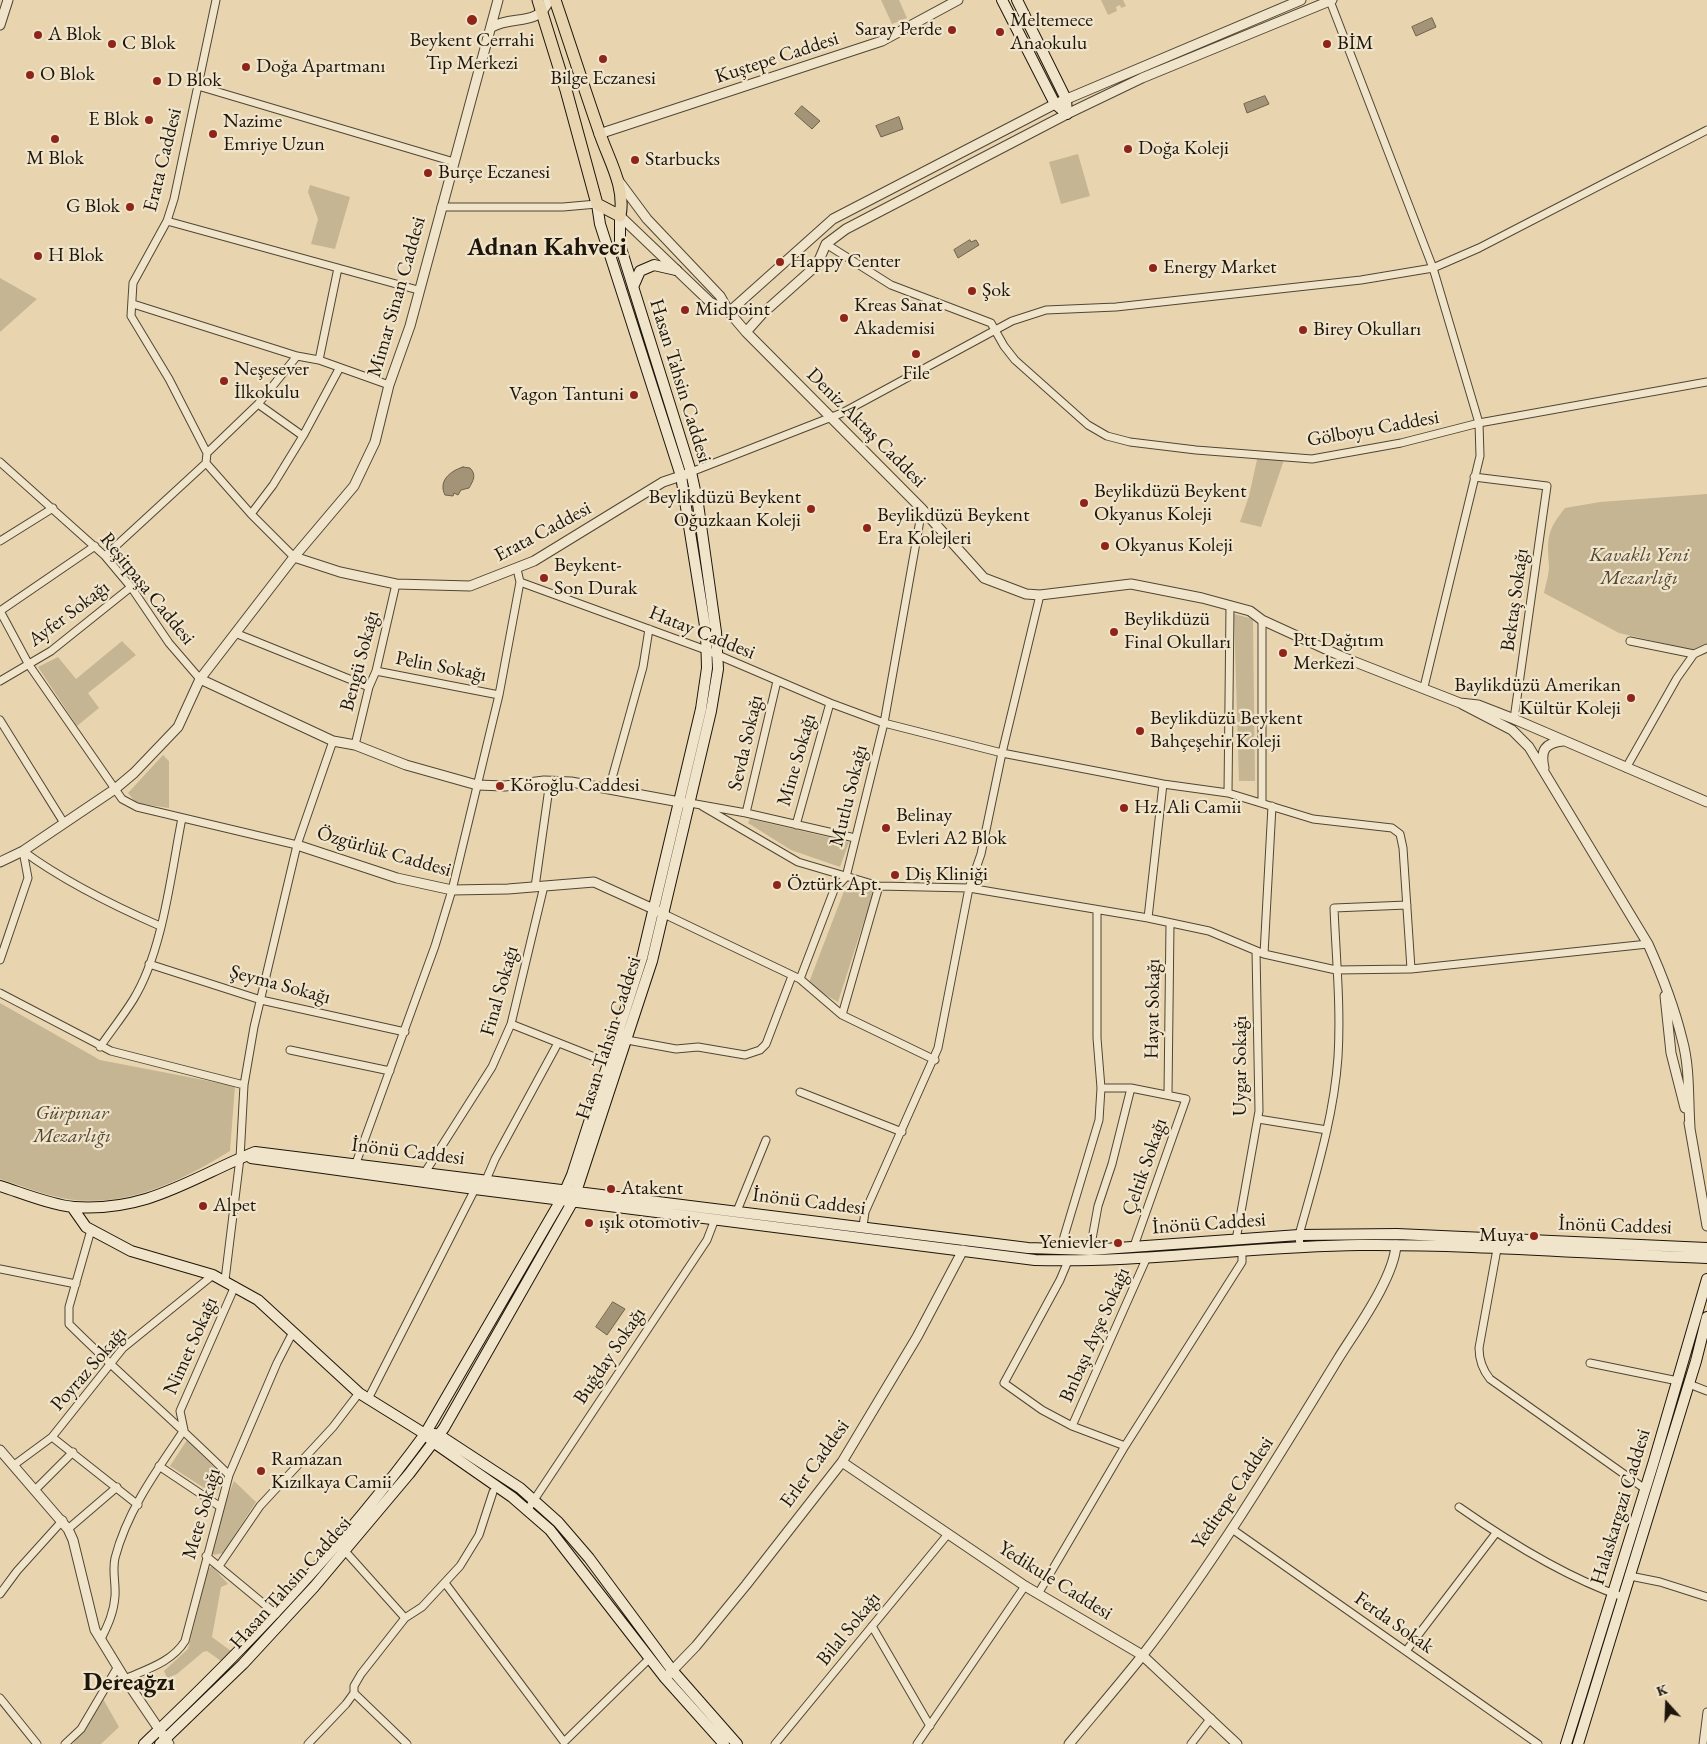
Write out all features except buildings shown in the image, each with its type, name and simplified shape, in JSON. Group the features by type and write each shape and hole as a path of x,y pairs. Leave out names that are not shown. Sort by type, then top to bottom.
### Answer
{"main road":[{"path":"538,0 597,204 600,224 686,474"},
{"path":"555,0 599,134 618,180 622,195 620,216 597,204"},
{"path":"1002,0 1054,104 1067,114"},
{"path":"1017,0 1066,99 1067,114"},
{"name":"Hasan Tahsin Caddesi","path":"144,1744 276,1614 400,1468 425,1434 561,1200 642,958 654,909 711,711 718,668 716,632 698,504 686,474 620,245 620,216"},
{"path":"633,287 640,271 654,265 676,270"},
{"name":"Hasan Tahsin Caddesi","path":"165,1742 243,1664 345,1551 436,1438 453,1415 578,1190 652,961 664,914 708,668 706,632 686,474"},
{"name":"İnönü Caddesi","path":"241,1157 255,1152 356,1163 424,1174 578,1190 863,1226 964,1245"},
{"path":"0,1186 72,1207 120,1207 166,1193 241,1157"},
{"name":"İnönü Caddesi","path":"241,1157 475,1189 860,1237 964,1245 1090,1250 1299,1235 1359,1240 1444,1236 1497,1244 1576,1242 1707,1248"},
{"path":"72,1207 86,1227 131,1251 213,1275 258,1300 358,1393 535,1499 558,1522 588,1558 669,1674 724,1744"},
{"path":"860,1237 863,1226"},
{"path":"1443,1247 1444,1236"},
{"path":"964,1245 1035,1260 1068,1261 1242,1251 1359,1240 1396,1245 1443,1247 1497,1244 1576,1253 1707,1258"},
{"path":"1576,1242 1576,1253"},
{"path":"1134,1246 1134,1258"},
{"name":"Halaskargazi Caddesi","path":"1566,1744 1678,1381 1707,1279"},
{"path":"1578,1744 1689,1384 1707,1317"},
{"path":"1678,1381 1689,1384"},
{"path":"436,1438 528,1509 550,1530 650,1658 669,1674 737,1744"},
{"path":"1645,1489 1655,1496"}],"street":[{"path":"0,25 8,0"},
{"name":"Erata Caddesi","path":"208,453 169,379 131,316 133,283 167,221 174,199 216,0"},
{"path":"492,26 529,19 542,12 549,0"},
{"name":"Kuştepe Caddesi","path":"599,134 882,41 958,0"},
{"path":"729,312 833,220 1054,104 1301,0"},
{"path":"746,332 767,309 817,265 826,244 846,229 1067,114 1142,78 1331,0 1370,110 1434,268 1479,423 1480,456 1424,688"},
{"path":"497,4 497,18 502,23"},
{"name":"Mimar Sinan Caddesi","path":"200,678 294,557 354,486 375,442 389,385 410,326 418,290 497,4"},
{"path":"198,86 454,162"},
{"path":"686,474 842,414 1012,321 1046,310 1124,306 1361,280 1434,268 1479,248 1707,130"},
{"path":"618,180 664,238 720,296 729,312"},
{"path":"441,207 564,207 597,204"},
{"path":"620,216 710,302 729,312"},
{"path":"167,221 418,290"},
{"path":"815,235 891,285 983,319 991,323 996,330"},
{"path":"319,360 338,268"},
{"path":"133,304 297,356 319,360 339,369 389,385"},
{"name":"Deniz Aktaş Caddesi","path":"729,312 830,418 922,509 984,578 1016,591 1040,595 1131,584 1250,611 1262,620 1346,658 1460,703 1478,706 1514,719 1707,802"},
{"name":"Gölboyu Caddesi","path":"996,330 1015,360 1088,425 1107,436 1130,442 1196,450 1312,459 1401,443 1479,423 1707,382"},
{"path":"105,556 206,463 208,453 258,404 297,356"},
{"path":"250,514 273,485 303,436 339,369"},
{"path":"258,404 303,436"},
{"name":"Reşitpaşa Caddesi","path":"0,462 105,556 131,587 169,643 200,678"},
{"path":"206,463 250,514 294,557"},
{"name":"Erata Caddesi","path":"294,557 340,572 396,584 470,586 517,569 663,482 686,474"},
{"name":"Bektaş Sokağı","path":"1474,477 1547,486 1514,719"},
{"path":"1,539 52,508"},
{"name":"Mutlu Sokağı","path":"846,877 884,723 922,509"},
{"path":"95,546 0,611 29,665 122,799 137,807 297,845"},
{"path":"356,1163 435,946 452,890 499,695 520,582 517,569"},
{"name":"Hatay Caddesi","path":"520,582 717,654 777,682 884,723 1002,753 1163,784 1228,793 1313,819 1392,828 1400,834 1411,970"},
{"name":"Bengü Sokağı","path":"355,745 369,687 376,671 396,584"},
{"name":"Ayfer Sokağı","path":"0,681 29,665 131,587"},
{"path":"863,1226 865,1212 935,1060 969,888 981,854 1002,753 1040,595"},
{"path":"1228,793 1230,606"},
{"path":"1262,620 1262,803"},
{"path":"609,789 643,667 649,629"},
{"path":"236,633 369,687"},
{"path":"1630,641 1694,654"},
{"path":"1626,768 1677,678 1694,654 1707,648"},
{"name":"Pelin Sokağı","path":"376,671 499,695"},
{"path":"0,862 23,851 114,789 134,773 178,727 200,678 333,741 355,745 406,765 477,786 550,781 609,789 746,813 855,838"},
{"name":"Sevda Sokağı","path":"746,813 777,682"},
{"name":"Mine Sokağı","path":"796,825 830,703"},
{"path":"1460,703 1512,730 1529,747 1551,782"},
{"path":"0,720 64,823"},
{"path":"225,1280 241,1157 244,1085 254,1027 262,1000 297,845 333,741"},
{"path":"1563,741 1549,744 1542,751 1544,770 1648,944 1662,975 1683,1039 1687,1065 1690,1127"},
{"path":"534,887 550,781"},
{"path":"1148,918 1163,784"},
{"path":"702,806 798,862 879,886 969,888 1097,911 1148,918 1209,931 1264,954 1336,970 1411,970 1648,944"},
{"path":"1264,954 1272,806"},
{"path":"100,1047 134,999 149,964 160,926 182,818"},
{"name":"Özgürlük Caddesi","path":"297,845 397,878 452,890 534,887 594,882 664,914"},
{"path":"23,851 49,870 119,908 160,926"},
{"path":"0,960 28,878 23,851"},
{"path":"800,980 834,890 846,877"},
{"name":"Final Sokağı","path":"424,1174 492,1067 511,1024 544,886"},
{"path":"842,1015 879,886"},
{"path":"1300,1246 1299,1235 1326,1130 1338,1058 1339,994 1336,970 1334,908 1406,905"},
{"path":"1060,1250 1099,1120 1101,1088 1097,1038 1097,911"},
{"path":"664,914 800,980 842,1015 935,1060"},
{"name":"Hayat Sokağı","path":"1168,1094 1170,923"},
{"name":"Uygar Sokağı","path":"1236,1240 1258,1118 1256,951"},
{"name":"Şeyma Sokağı","path":"149,964 262,1000 404,1032"},
{"path":"1662,975 1671,1053 1690,1127 1707,1226"},
{"path":"626,1040 676,1049 692,1046 744,1055 752,1054 766,1044 792,976"},
{"path":"0,993 100,1047 166,1067 244,1085"},
{"path":"511,1024 607,1062"},
{"path":"486,1180 492,1165 558,1043"},
{"path":"290,1050 390,1071"},
{"path":"1101,1088 1130,1088 1168,1094"},
{"path":"1090,1250 1098,1206 1112,1164 1130,1088"},
{"path":"800,1092 902,1132"},
{"name":"Çeltik Sokağı","path":"1134,1246 1186,1098 1168,1094"},
{"path":"1258,1118 1326,1130"},
{"path":"737,1211 766,1140"},
{"path":"368,1399 475,1189"},
{"name":"Buğday Sokağı","path":"528,1509 706,1240 715,1219"},
{"path":"91,1230 69,1307 68,1324 110,1365 184,1430 229,1475"},
{"path":"1497,1244 1479,1348 1480,1361 1485,1373 1490,1379 1645,1489"},
{"name":"Erler Caddesi","path":"669,1674 696,1646 746,1585 842,1462 917,1336 964,1245"},
{"name":"Yeditepe Caddesi","path":"1069,1744 1142,1655 1232,1529 1371,1304 1394,1261 1396,1245"},
{"path":"1038,1594 1125,1446 1242,1262 1242,1251"},
{"name":"Bnbaşı Ayşe Sokağı","path":"1072,1426 1147,1257"},
{"path":"1068,1261 1060,1280 1004,1383 1042,1410 1072,1426 1125,1446"},
{"path":"0,1269 76,1284"},
{"name":"Poyraz Sokağı","path":"14,1465 52,1437 123,1348 213,1275"},
{"name":"Nimet Sokağı","path":"184,1430 180,1411 235,1286"},
{"name":"Mete Sokağı","path":"125,1679 160,1663 178,1652 186,1641 206,1556 229,1475 277,1363 293,1332"},
{"path":"1590,1363 1678,1381"},
{"path":"1689,1384 1707,1391"},
{"path":"219,1566 260,1506 333,1427 358,1393"},
{"path":"101,1639 112,1618 115,1595 113,1571 129,1521 150,1478 184,1430"},
{"path":"52,1437 138,1505"},
{"path":"0,1450 63,1520 73,1540 90,1618 118,1668 165,1742"},
{"path":"35,1490 72,1452"},
{"name":"Yedikule Caddesi","path":"842,1462 1025,1586 1142,1655 1237,1744"},
{"path":"159,1466 219,1506"},
{"path":"68,1529 117,1487"},
{"path":"308,1744 354,1693 354,1686 361,1674 405,1618 422,1607 460,1566 479,1534 493,1492"},
{"path":"1458,1507 1496,1533 1569,1573 1623,1597"},
{"path":"0,1594 17,1571 63,1520"},
{"name":"Ferda Sokak","path":"1232,1529 1538,1744"},
{"path":"1406,1651 1496,1533"},
{"name":"Bilal Sokağı","path":"776,1744 948,1534"},
{"path":"345,1551 405,1618"},
{"path":"206,1556 276,1614"},
{"path":"1630,1576 1660,1582 1707,1597"},
{"path":"444,1583 564,1742 650,1658"},
{"path":"917,1744 1025,1586"},
{"path":"872,1626 930,1726"},
{"path":"65,1744 80,1728 118,1668"},
{"path":"354,1693 406,1744"},
{"path":"0,1698 37,1744"},
{"path":"1703,1744 1707,1712"},
{"path":"1191,1744 1211,1718"}],"green space":[{"path":"881,0 899,0 907,18 892,24"},
{"path":"1101,0 1123,0 1126,6 1121,8 1120,5 1116,7 1117,11 1108,15"},
{"path":"1078,154 1090,196 1061,204 1049,162"},
{"path":"310,185 350,197 335,249 311,244 318,219 308,192"},
{"path":"0,278 37,299 0,332"},
{"path":"1258,455 1285,457 1261,527 1240,522 1249,496"},
{"name":"Kavaklı Yeni Mezarlığı","path":"1707,494 1707,647 1693,650 1619,633 1544,593 1549,569 1548,541 1555,522 1565,508 1600,502"},
{"path":"1234,614 1253,619 1255,781 1239,781"},
{"path":"122,641 136,655 88,693 99,708 77,726 38,667 58,657 76,679"},
{"path":"163,755 169,761 169,808 136,803 128,793"},
{"path":"750,819 849,842 840,867 791,850 748,823"},
{"path":"846,886 874,890 838,1002 808,985"},
{"name":"Gürpınar Mezarlığı","path":"0,1003 100,1060 235,1086 230,1151 171,1183 128,1197 107,1200 84,1201 62,1198 0,1179"},
{"path":"187,1440 225,1478 215,1495 170,1466"},
{"path":"234,1481 256,1502 223,1553 214,1555 212,1552 223,1508"},
{"path":"212,1566 228,1584 221,1587 212,1637 231,1651 221,1661 207,1651 203,1652 177,1674 167,1678 164,1671 188,1649 208,1569"},
{"path":"102,1697 119,1727 101,1744 73,1744"}],"shaded area":[{"path":"1432,18 1436,27 1416,36 1412,27"},
{"path":"1265,96 1269,104 1247,113 1244,104"},
{"path":"802,106 820,121 812,129 795,114"},
{"path":"899,117 903,129 881,137 876,126"},
{"path":"970,240 971,242 976,240 979,245 958,258 954,250"},
{"path":"463,467 470,468 474,476 469,488 461,490 458,495 454,493 453,496 445,495 443,485 446,477"},
{"path":"613,1302 625,1309 607,1335 596,1327"}],"place":[{"name":"Beykent Cerrahi Tıp Merkezi","path":"472,20"},
{"name":"Saray Perde","path":"952,30"},
{"name":"Meltemece Anaokulu","path":"1000,32"},
{"name":"A Blok","path":"38,35"},
{"name":"C Blok","path":"112,44"},
{"name":"BİM","path":"1327,44"},
{"name":"Bilge Eczanesi","path":"603,59"},
{"name":"Doğa Apartmanı","path":"246,67"},
{"name":"O Blok","path":"30,75"},
{"name":"D Blok","path":"157,81"},
{"name":"E Blok","path":"149,120"},
{"name":"Nazime Emriye Uzun","path":"213,134"},
{"name":"M Blok","path":"55,139"},
{"name":"Doğa Koleji","path":"1128,149"},
{"name":"Starbucks","path":"635,160"},
{"name":"Burçe Eczanesi","path":"428,173"},
{"name":"G Blok","path":"130,207"},
{"name":"H Blok","path":"38,256"},
{"name":"Happy Center","path":"780,262"},
{"name":"Energy Market","path":"1153,268"},
{"name":"Şok","path":"972,291"},
{"name":"Midpoint","path":"685,310"},
{"name":"Kreas Sanat Akademisi","path":"844,318"},
{"name":"Birey Okulları","path":"1303,330"},
{"name":"File","path":"916,354"},
{"name":"Neşesever İlkokulu","path":"224,381"},
{"name":"Vagon Tantuni","path":"634,395"},
{"name":"Beylikdüzü Beykent Okyanus Koleji","path":"1084,503"},
{"name":"Beylikdüzü Beykent Oğuzkaan Koleji","path":"811,509"},
{"name":"Beylikdüzü Beykent Era Kolejleri","path":"867,528"},
{"name":"Okyanus Koleji","path":"1105,546"},
{"name":"Beykent- Son Durak","path":"544,578"},
{"name":"Beylikdüzü Final Okulları","path":"1114,632"},
{"name":"Ptt Dağıtım Merkezi","path":"1283,653"},
{"name":"Baylikdüzü Amerikan Kültür Koleji","path":"1631,698"},
{"name":"Beylikdüzü Beykent Bahçeşehir Koleji","path":"1140,731"},
{"name":"Köroğlu Caddesi","path":"500,786"},
{"name":"Hz. Ali Camii","path":"1124,808"},
{"name":"Belinay Evleri A2 Blok","path":"886,828"},
{"name":"Diş Kliniği","path":"895,875"},
{"name":"Öztürk Apt.","path":"777,885"},
{"name":"Atakent","path":"611,1189"},
{"name":"Alpet","path":"203,1206"},
{"name":"ışık otomotiv","path":"589,1223"},
{"name":"Muya","path":"1534,1236"},
{"name":"Yenievler","path":"1118,1243"},
{"name":"Ramazan Kızılkaya Camii","path":"261,1471"}],"district":[{"name":"Adnan Kahveci","path":"547,248"},
{"name":"Dereağzı","path":"129,1683"}]}
